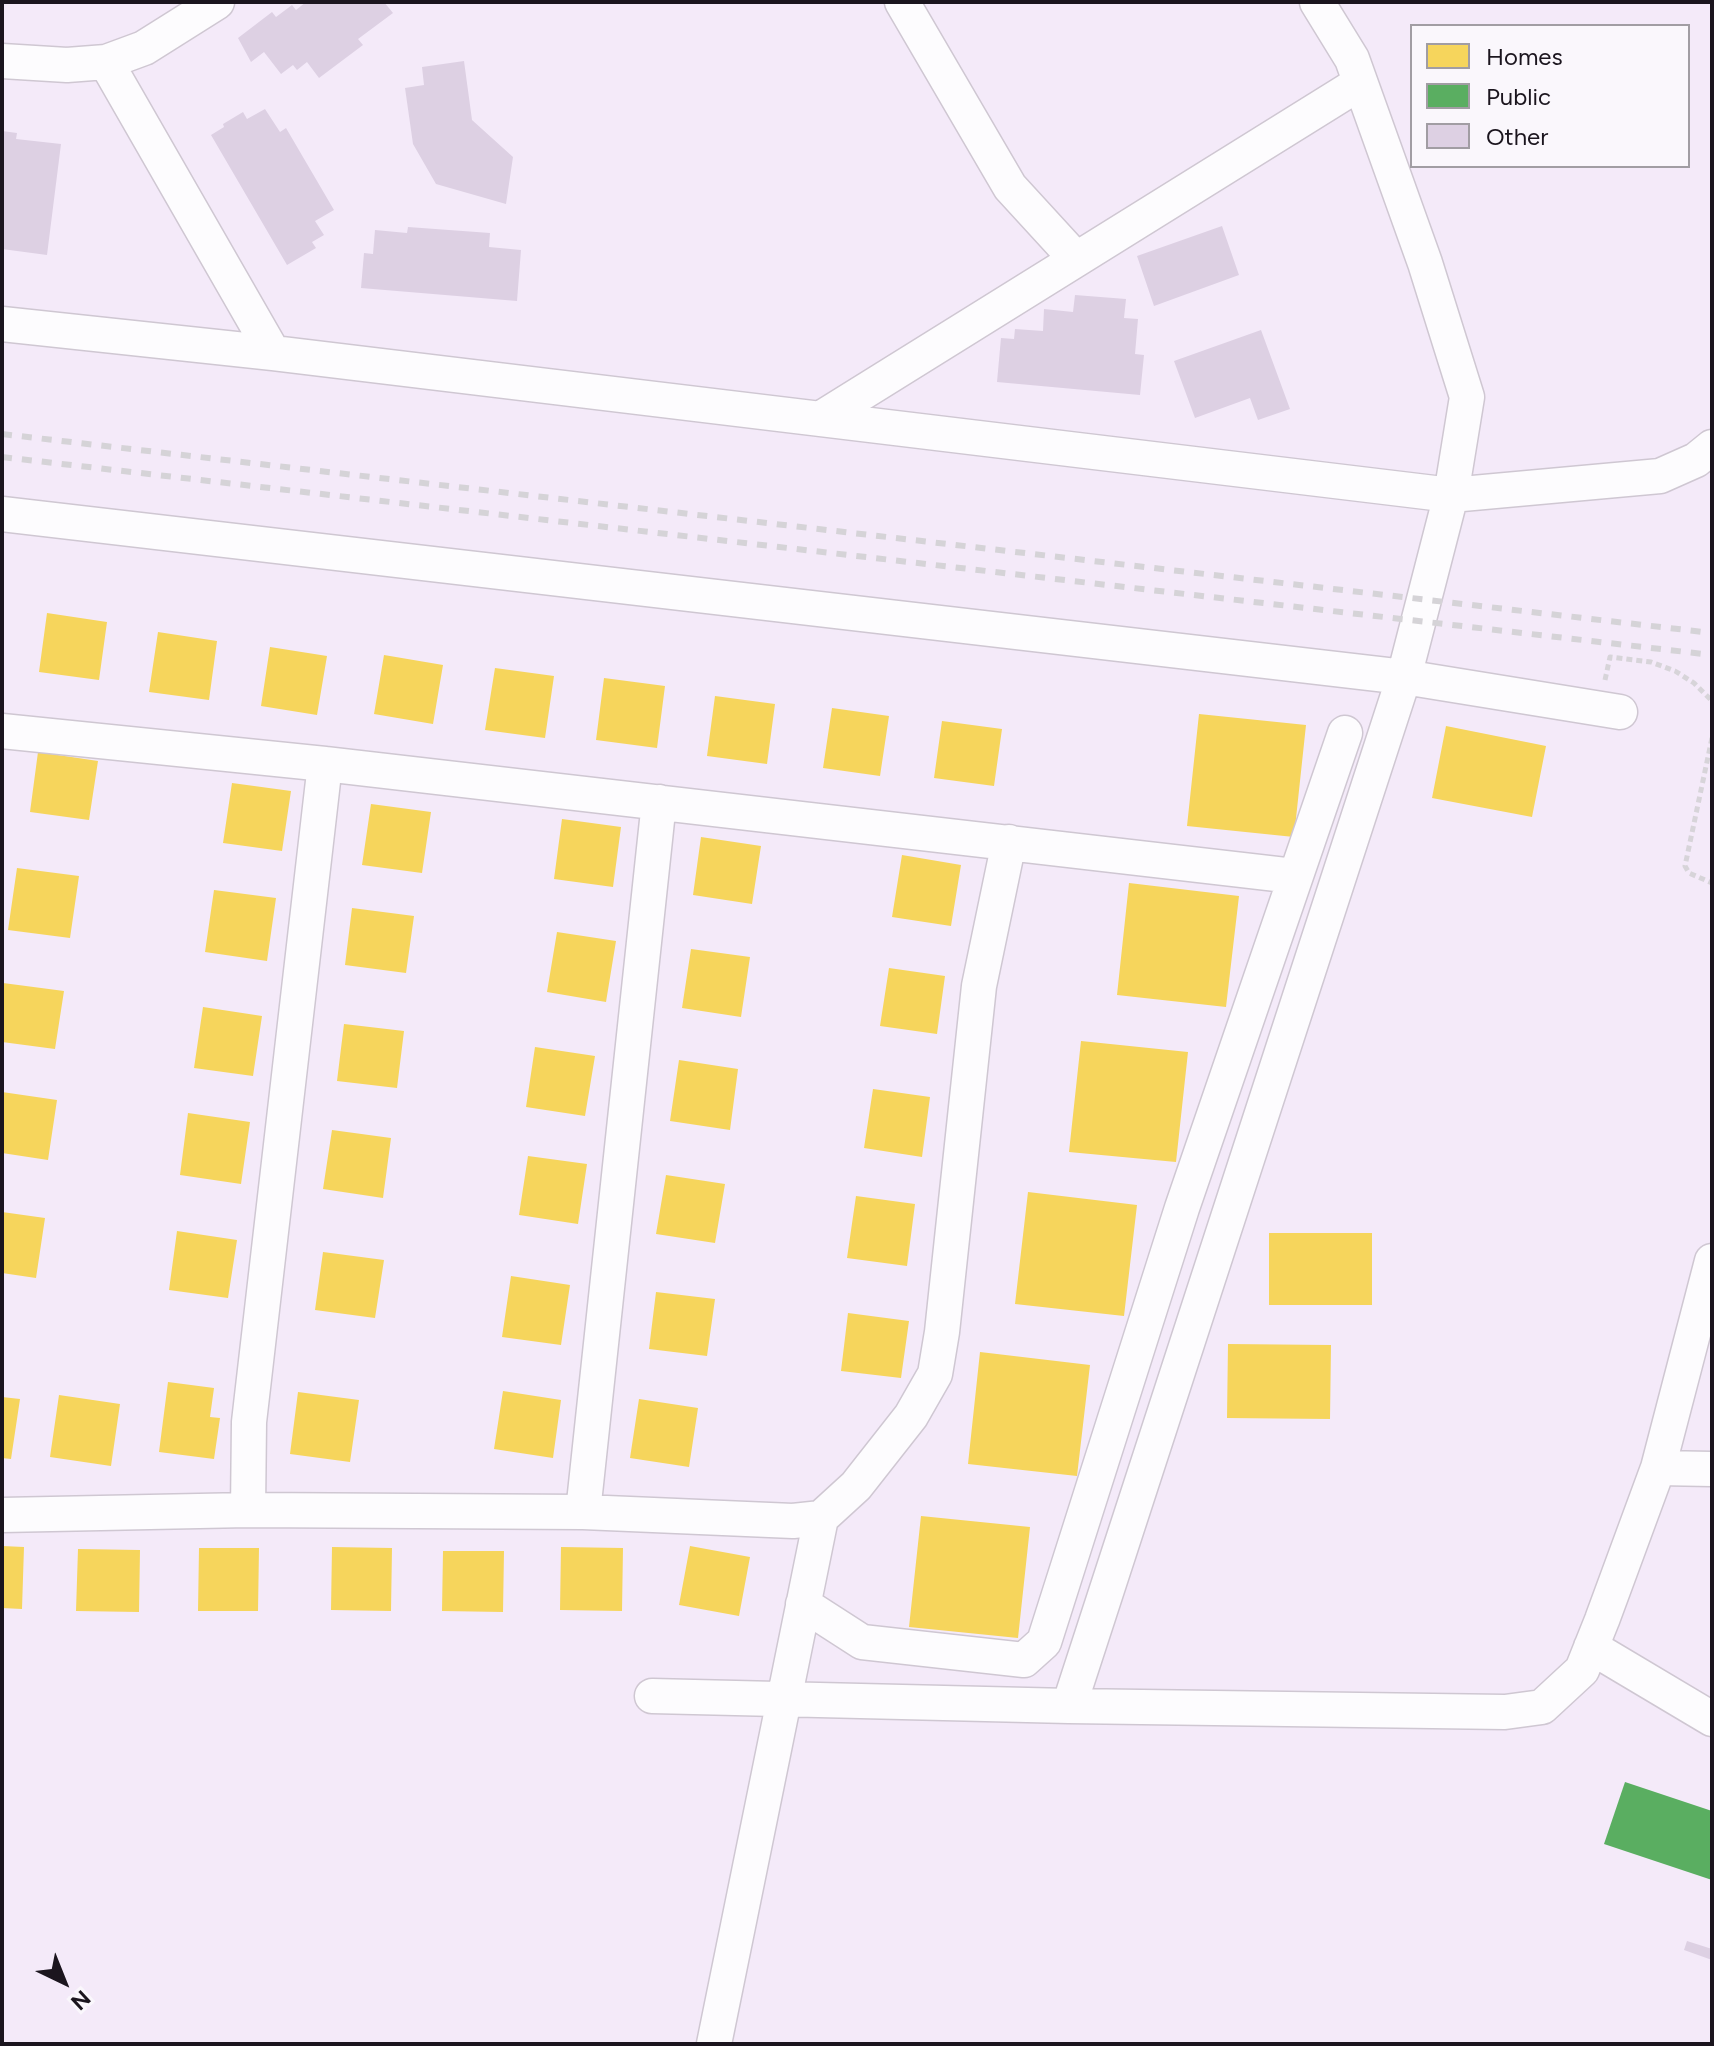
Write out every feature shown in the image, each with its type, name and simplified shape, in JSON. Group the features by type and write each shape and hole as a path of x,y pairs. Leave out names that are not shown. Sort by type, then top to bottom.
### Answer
{"street":[{"path":"2,61 67,65 106,62 144,48 180,12 217,2"},
{"path":"902,2 1010,187 1076,259"},
{"path":"1069,1706 1404,677 1451,495 1467,397 1425,263 1352,59 1317,2"},
{"path":"106,62 273,353"},
{"path":"820,419 1360,83"},
{"path":"2,324 273,353 1451,495 1660,476 1696,460 1712,447"},
{"path":"2,514 1404,677 1609,710"},
{"path":"2,731 325,764 1294,876"},
{"path":"803,1604 862,1642 1024,1660 1044,1642 1182,1208 1345,733"},
{"path":"248,1510 249,1422 325,764"},
{"path":"583,1512 659,802"},
{"path":"714,2044 821,1518 856,1486 911,1416 935,1374 979,986 1009,842"},
{"path":"652,1696 1505,1712 1542,1707 1582,1670 1591,1647 1658,1468 1712,1261"},
{"path":"1658,1468 1712,1469"},
{"path":"2,1515 248,1510 583,1512 793,1521 821,1518"},
{"path":"1591,1647 1712,1719"}],"path":[{"path":"1609,710 1610,657 1651,662 1675,671 1694,683 1712,701"},
{"path":"1709,882 1689,873 1685,866 1712,738"}],"building: Homes":[{"path":"47,613 107,622 99,680 39,672"},
{"path":"158,632 217,641 209,700 149,692"},
{"path":"270,647 327,656 317,715 261,706"},
{"path":"384,655 443,665 433,724 374,714"},
{"path":"495,668 554,676 545,738 485,730"},
{"path":"604,678 665,686 657,748 596,740"},
{"path":"715,696 775,704 767,764 707,756"},
{"path":"832,708 889,716 880,776 823,768"},
{"path":"1199,714 1306,725 1294,837 1187,826"},
{"path":"942,721 1002,729 994,786 934,778"},
{"path":"1446,726 1546,746 1532,817 1432,798"},
{"path":"38,752 98,761 89,820 30,812"},
{"path":"232,783 291,791 282,851 223,843"},
{"path":"371,804 431,812 422,873 362,865"},
{"path":"562,819 621,827 613,887 554,879"},
{"path":"701,837 761,846 752,904 693,895"},
{"path":"902,855 961,865 951,926 892,917"},
{"path":"17,868 79,876 70,938 8,930"},
{"path":"1129,883 1239,896 1226,1007 1117,995"},
{"path":"214,890 276,898 267,961 205,952"},
{"path":"352,908 414,916 406,973 345,965"},
{"path":"557,932 616,941 606,1002 547,992"},
{"path":"691,949 750,957 741,1017 682,1008"},
{"path":"889,968 945,976 937,1034 880,1026"},
{"path":"3,983 64,991 55,1049 2,1042"},
{"path":"203,1007 262,1016 253,1076 194,1068"},
{"path":"344,1024 404,1031 397,1088 337,1081"},
{"path":"1081,1041 1188,1052 1176,1162 1069,1152"},
{"path":"535,1047 595,1056 585,1116 526,1107"},
{"path":"679,1060 738,1069 730,1130 670,1121"},
{"path":"873,1089 930,1097 922,1157 864,1148"},
{"path":"2,1092 57,1100 48,1160 2,1153"},
{"path":"188,1113 250,1122 241,1184 180,1175"},
{"path":"332,1130 391,1138 383,1198 323,1189"},
{"path":"528,1156 587,1164 578,1224 519,1215"},
{"path":"666,1175 725,1184 715,1243 656,1234"},
{"path":"1028,1192 1137,1205 1124,1316 1015,1304"},
{"path":"856,1196 915,1204 907,1266 847,1258"},
{"path":"2,1212 45,1218 36,1278 2,1273"},
{"path":"177,1231 237,1240 228,1298 169,1290"},
{"path":"1269,1233 1372,1233 1372,1305 1269,1305"},
{"path":"323,1252 384,1260 375,1318 315,1310"},
{"path":"511,1276 570,1285 561,1345 502,1337"},
{"path":"656,1292 715,1299 707,1356 649,1349"},
{"path":"848,1313 909,1321 901,1378 841,1371"},
{"path":"1228,1344 1331,1345 1330,1419 1227,1418"},
{"path":"980,1352 1090,1365 1077,1476 968,1464"},
{"path":"168,1382 214,1388 210,1417 220,1418 214,1459 159,1452"},
{"path":"503,1391 561,1400 553,1458 494,1449"},
{"path":"298,1392 359,1400 350,1462 290,1454"},
{"path":"59,1395 120,1404 111,1466 50,1457"},
{"path":"2,1397 20,1399 11,1459 2,1458"},
{"path":"639,1399 698,1408 689,1467 630,1458"},
{"path":"921,1516 1030,1527 1018,1638 909,1627"},
{"path":"2,1546 24,1547 22,1609 2,1608"},
{"path":"690,1546 750,1557 739,1616 679,1605"},
{"path":"332,1547 392,1548 391,1611 331,1610"},
{"path":"561,1547 623,1548 622,1611 560,1610"},
{"path":"199,1548 259,1548 258,1611 198,1611"},
{"path":"78,1549 140,1550 139,1612 76,1611"},
{"path":"443,1551 504,1551 503,1612 442,1611"}],"building: Public":[{"path":"1625,1782 1712,1811 1712,1880 1604,1844"}],"building: Other":[{"path":"306,2 384,2 393,13 358,39 363,45 319,78 307,62 297,70 293,65 281,74 264,52 251,62 238,38 272,12 276,17 292,5 296,10"},
{"path":"464,61 472,120 513,157 506,204 436,184 413,144 405,88 424,85 422,67"},
{"path":"265,109 280,132 286,128 334,210 315,221 324,235 312,242 316,248 287,265 211,135 243,112 247,119"},
{"path":"2,131 17,133 16,139 61,144 47,255 2,249"},
{"path":"1222,226 1239,275 1154,306 1137,256"},
{"path":"408,227 490,233 489,247 521,250 517,301 361,288 364,253 373,254 375,230 407,233"},
{"path":"1075,295 1126,299 1124,318 1138,319 1135,354 1144,355 1140,395 997,382 1001,338 1014,339 1015,329 1043,331 1044,309 1073,312"},
{"path":"1261,330 1290,409 1258,420 1250,398 1195,418 1174,361"},
{"path":"1687,1941 1712,1949 1712,1960 1684,1950"}],"railway":[{"path":"2,434 1712,633"},
{"path":"2,457 1712,655"}]}
